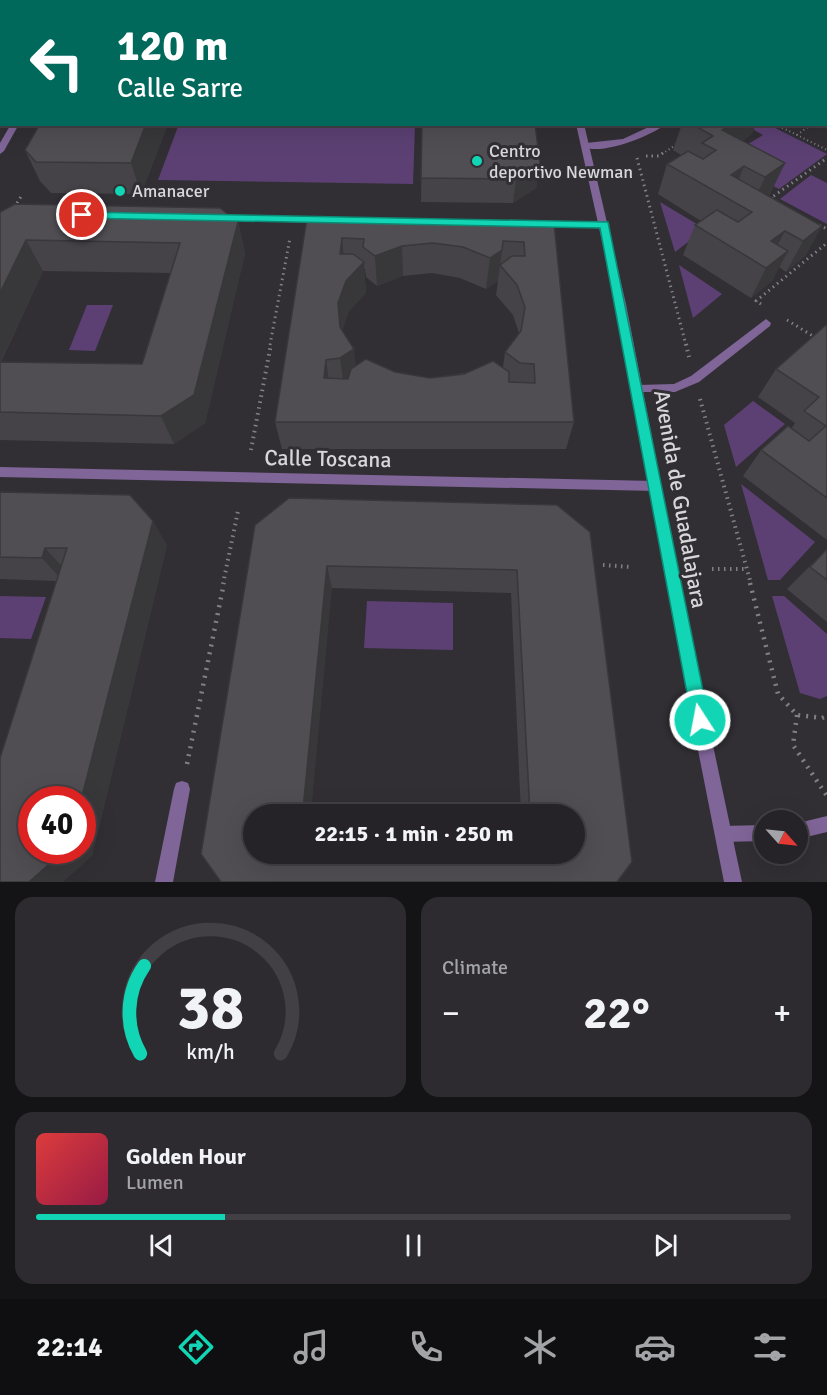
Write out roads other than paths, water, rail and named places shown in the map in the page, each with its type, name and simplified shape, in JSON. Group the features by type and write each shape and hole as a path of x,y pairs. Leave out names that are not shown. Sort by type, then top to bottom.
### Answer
{"street":[{"path":"0,151 14,126"},
{"name":"Avenida de Guadalajara","path":"581,126 605,225 733,882"},
{"path":"586,146 616,145 632,141 658,126"},
{"path":"199,218 329,220"},
{"path":"528,224 605,225"},
{"path":"638,389 675,388 695,379 766,323"},
{"name":"Calle Toscana","path":"0,472 655,486"},
{"path":"164,882 182,789"},
{"path":"808,829 827,824"},
{"path":"723,834 754,833"}],"place":[{"name":"Centro deportivo Newman","path":"477,161"},
{"name":"Amanacer","path":"120,191"}]}
